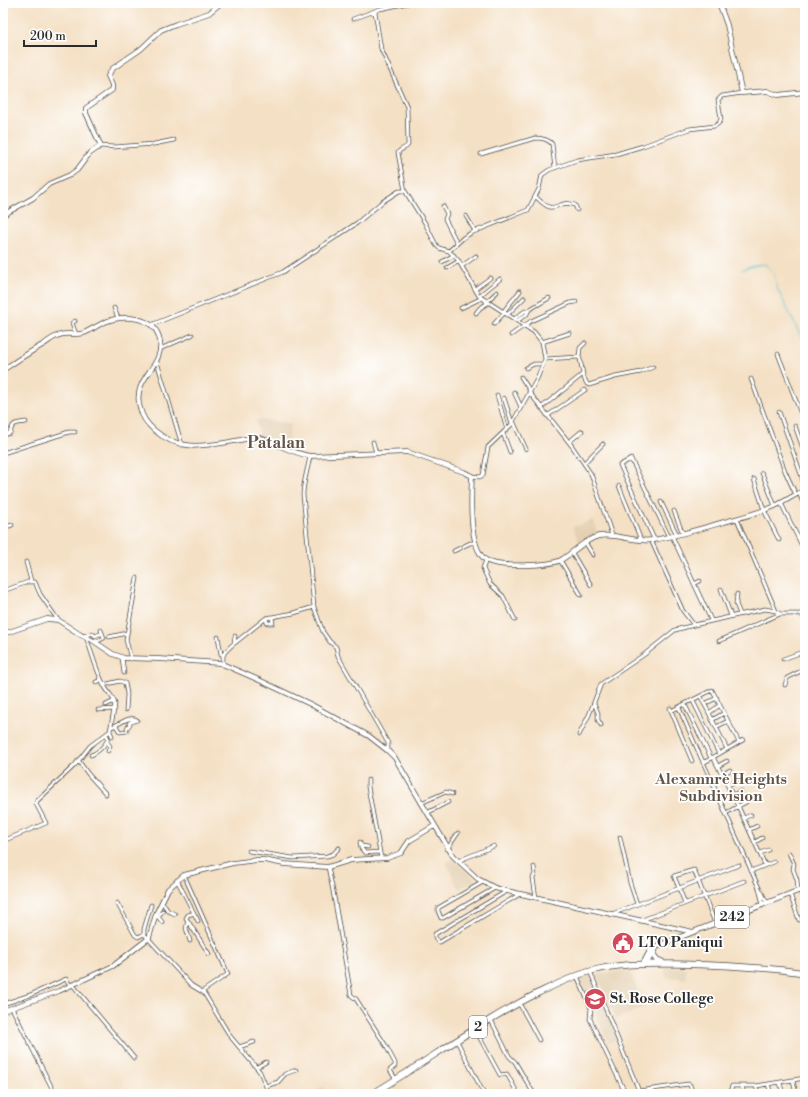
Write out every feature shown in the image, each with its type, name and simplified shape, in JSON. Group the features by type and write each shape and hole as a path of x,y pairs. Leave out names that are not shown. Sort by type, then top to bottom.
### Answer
{"highway":[{"path":"656,948 653,955 656,959 670,964"},
{"name":"2","path":"372,1094 519,1003 590,971 620,965 670,964 718,965 805,973"}],"main road":[{"name":"242","path":"656,948 764,901 805,888"},
{"path":"645,964 656,948"}],"street":[{"path":"100,146 86,113 86,108 112,90 113,87 108,76 109,72 141,49 162,30 209,13 221,3"},
{"path":"353,19 380,9 408,3"},
{"path":"719,3 727,25 742,93"},
{"path":"3,370 56,336 64,334 81,334 104,322 118,318 139,319 151,325 159,337 160,349 157,362 146,375 140,387 138,398 141,412 147,423 160,435 191,446 209,446 257,438 310,456 409,452 455,468 472,476 480,477 483,475 487,449 507,430 513,422 545,360 542,342 538,336 526,326 480,297 454,255 436,245 425,223 405,191 398,153 408,145 408,110 381,49 375,12"},
{"path":"449,251 457,243 475,231 524,213 528,210 536,197 542,175 549,170 577,160 616,154 636,149 689,129 715,126 721,119 718,100 722,96 767,91 778,94 805,92"},
{"path":"481,154 535,138 540,138 545,139 552,144 555,168"},
{"path":"3,214 33,198 49,184 70,175 89,154 100,146 114,147 154,144 174,140"},
{"path":"151,325 283,272 357,223 382,202 399,191 405,191"},
{"path":"536,197 550,207 567,203 575,205 577,210"},
{"path":"444,206 447,214 445,219 457,243"},
{"path":"466,216 475,231"},
{"path":"442,262 454,255"},
{"path":"462,266 476,256"},
{"path":"447,268 459,261"},
{"path":"474,289 490,278"},
{"path":"461,308 480,297 500,279"},
{"path":"505,313 520,291"},
{"path":"476,313 497,292"},
{"path":"494,324 524,298"},
{"path":"516,320 525,311 528,311 549,298"},
{"path":"511,335 526,326 531,321 570,303 576,302"},
{"path":"114,308 118,318"},
{"path":"74,321 72,323 76,334"},
{"path":"542,342 570,333"},
{"path":"160,349 192,335"},
{"path":"585,343 580,348 579,357 583,376 587,384 590,385 616,377 642,372 653,367"},
{"path":"778,354 802,419 805,421"},
{"path":"545,360 579,357"},
{"path":"157,362 182,444"},
{"path":"526,368 534,364 543,364"},
{"path":"541,408 583,376"},
{"path":"521,377 529,392 569,442 592,475 612,535"},
{"path":"751,379 785,470 805,507"},
{"path":"547,416 585,390"},
{"path":"514,392 521,407"},
{"path":"496,395 507,430"},
{"path":"504,398 513,422 526,449"},
{"path":"472,476 471,509 476,543 480,554 486,560 494,564 505,565 540,564 560,560 586,542 599,536 612,535 641,540 653,540 683,534 764,510 805,490 802,477 779,412"},
{"path":"3,435 10,433 12,425 26,422"},
{"path":"795,426 805,454"},
{"path":"569,442 582,431"},
{"path":"3,453 69,432 75,432"},
{"path":"503,433 510,452"},
{"path":"373,442 376,453"},
{"path":"584,463 603,444"},
{"path":"310,456 303,495 314,606 324,632 330,642 336,647 338,656 388,743 388,751"},
{"path":"673,536 631,459 620,465 683,611 694,625"},
{"path":"762,472 774,506"},
{"path":"754,479 764,510 779,540"},
{"path":"619,486 641,540"},
{"path":"661,502 673,536 711,620"},
{"path":"781,503 805,552"},
{"path":"674,511 683,534"},
{"path":"737,518 776,611"},
{"path":"3,528 12,525"},
{"path":"586,542 593,555"},
{"path":"454,551 467,544 476,543"},
{"path":"572,552 591,585"},
{"path":"486,560 483,568 490,584 503,596 515,620"},
{"path":"560,560 581,595"},
{"path":"26,562 31,581 35,582 40,594 58,620 96,642 109,652 122,658 206,662 223,665 259,680 329,714 369,736 388,751 404,772 447,849 475,877 483,882 507,892 693,932"},
{"path":"131,659 126,640 137,578"},
{"path":"3,591 31,581"},
{"path":"694,584 700,581"},
{"path":"721,589 731,616"},
{"path":"736,594 736,604 740,614"},
{"path":"223,655 266,618 294,613 314,606"},
{"path":"579,734 588,718 599,686 602,682 646,654 675,630 711,620 719,620 731,616 767,609 776,611 780,614"},
{"path":"719,641 780,614 802,614 805,620"},
{"path":"266,618 268,623 271,624 273,622 272,617"},
{"path":"3,634 47,619 58,620"},
{"path":"85,636 92,633 95,636 102,632 104,639 96,642"},
{"path":"109,636 127,633"},
{"path":"85,636 103,685 115,704 110,729 112,736"},
{"path":"234,644 235,636"},
{"path":"218,637 221,654 223,655 223,665"},
{"path":"783,659 805,651"},
{"path":"122,658 124,673"},
{"path":"785,685 787,678 805,669"},
{"path":"96,682 99,680 100,676"},
{"path":"103,685 120,681 125,683 127,694 126,710"},
{"path":"699,754 692,759 670,709 679,708 712,690 728,721 741,741 703,763"},
{"path":"700,697 727,749"},
{"path":"704,704 717,698"},
{"path":"693,701 719,754"},
{"path":"106,705 112,702 115,704"},
{"path":"594,703 598,713 598,720 601,725"},
{"path":"685,705 712,758 728,785 765,865"},
{"path":"709,713 720,705"},
{"path":"679,708 764,901"},
{"path":"98,710 114,709"},
{"path":"712,720 724,713"},
{"path":"3,841 46,823 36,802 90,746 106,734 110,729 127,720 132,718 137,720 130,724 127,730 120,732 116,726"},
{"path":"127,720 130,724"},
{"path":"716,728 728,721"},
{"path":"106,734 108,738 107,742 110,746 108,751"},
{"path":"97,735 99,739"},
{"path":"91,755 96,753 107,742"},
{"path":"78,760 106,794"},
{"path":"718,766 727,762"},
{"path":"722,774 730,770"},
{"path":"368,780 381,858"},
{"path":"728,785 736,781"},
{"path":"733,795 741,791"},
{"path":"421,803 446,792 452,794"},
{"path":"427,813 448,802"},
{"path":"726,813 746,802"},
{"path":"744,818 751,815"},
{"path":"3,1011 59,991 108,969 149,938 162,902 170,886 184,875 233,863 257,860 284,864 328,867 352,860 381,858 397,855 401,853 409,841 434,826"},
{"path":"749,830 757,826"},
{"path":"447,849 458,833"},
{"path":"620,837 630,883 637,904"},
{"path":"755,842 762,838"},
{"path":"368,847 361,844 361,848 365,853 380,852"},
{"path":"458,861 494,846"},
{"path":"249,851 293,858 327,856 333,854 339,848"},
{"path":"760,853 768,850"},
{"path":"789,853 794,864 799,891 805,905"},
{"path":"293,858 294,864"},
{"path":"751,871 774,862"},
{"path":"612,914 739,865"},
{"path":"328,867 351,995 356,999 386,1046 395,1063 395,1066 390,1070 396,1080"},
{"path":"534,867 535,874 533,878 536,898"},
{"path":"686,903 674,878 675,876 694,870 715,923"},
{"path":"184,875 228,974 203,991"},
{"path":"177,880 198,921"},
{"path":"641,921 744,881"},
{"path":"483,882 438,908 441,918 495,888"},
{"path":"507,892 435,934 438,942 520,894"},
{"path":"790,894 799,920"},
{"path":"162,902 168,911 176,914"},
{"path":"117,903 135,936 138,937 144,934"},
{"path":"144,934 151,905"},
{"path":"157,915 163,911"},
{"path":"194,912 186,917 208,954"},
{"path":"157,915 162,922"},
{"path":"188,921 186,928 190,941"},
{"path":"144,934 192,985 203,991 230,1036 257,1068 269,1094"},
{"path":"590,971 638,1089 640,1091 645,1091 688,1084 690,1085 693,1094"},
{"path":"578,976 591,1008 590,1018 623,1088"},
{"path":"3,1004 30,995 66,979 134,1058"},
{"path":"519,1003 539,1040"},
{"path":"12,1008 55,1094"},
{"path":"491,1020 509,1056 515,1062 534,1094"},
{"path":"475,1029 500,1075 506,1074 518,1094"},
{"path":"457,1041 484,1094"},
{"path":"239,1048 254,1042"},
{"path":"257,1068 266,1062"},
{"path":"266,1086 278,1082 286,1074 296,1070"},
{"path":"732,1094 732,1086 756,1086 780,1083 805,1077 805,1070"},
{"path":"793,1080 796,1094"},
{"path":"780,1083 783,1094"},
{"path":"768,1084 771,1094"},
{"path":"742,1086 744,1094"},
{"path":"756,1086 758,1094"}],"shaded area":[{"path":"258,419 291,424 287,445 260,436 256,423"},
{"path":"593,520 598,535 580,545 573,527"},
{"path":"453,859 476,880 459,889 446,862"},
{"path":"665,967 686,968 686,979 665,977"},
{"path":"629,969 644,1007 616,1019 597,975"},
{"name":"St. Rose College","path":"591,975 618,1039 608,1043 580,979"},
{"path":"324,1087 328,1094 311,1094"}],"waterway":[{"path":"742,270 763,264 766,265 774,274 777,288 801,337 805,338"}],"place":[{"name":"LTO Paniqui","path":"623,943"},
{"name":"St. Rose College","path":"595,999"}],"district":[{"name":"Patalan","path":"276,443"},
{"name":"Alexannrè Heights Subdivision","path":"721,788"}]}
